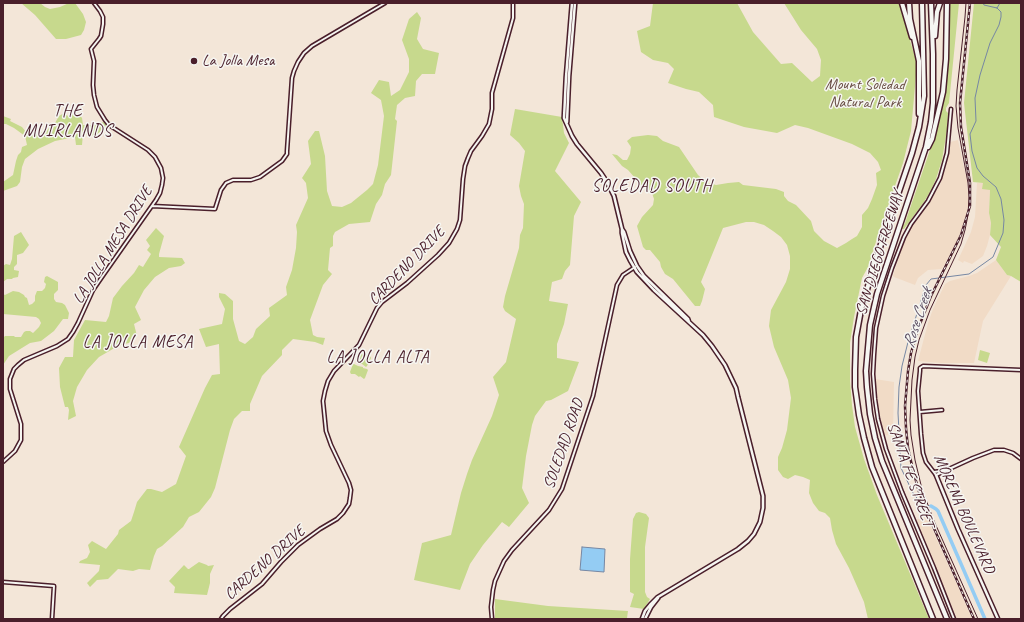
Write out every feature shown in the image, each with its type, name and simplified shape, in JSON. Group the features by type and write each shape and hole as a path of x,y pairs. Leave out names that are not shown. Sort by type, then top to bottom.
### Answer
{"highway":[{"path":"902,3 919,61"},
{"path":"909,3 910,19 919,61 919,128"},
{"name":"SAN DIEGO FREEWAY","path":"922,3 924,96 919,128 875,262 861,310 855,353 855,387 858,416 872,468 933,619"},
{"name":"SAN DIEGO FREEWAY","path":"931,3 933,54 932,116 926,147 877,294 872,314 867,355 867,387 871,420 882,461 946,619"},
{"path":"933,54 937,12 940,3"},
{"path":"921,160 932,139 943,92 946,59 947,3"}],"main road":[{"path":"572,3 564,118 577,144 608,182 614,196 625,248 630,260 645,281 707,340 721,358 736,388 763,496 763,508 757,528 754,534 744,545 661,594 653,601 642,619"},
{"path":"567,123 575,3"},
{"name":"MORENA BOULEVARD","path":"935,473 998,619"},
{"path":"645,619 651,607 661,594"}],"street":[{"name":"LA JOLLA MESA DRIVE","path":"3,462 15,451 21,440 20,424 10,389 10,379 14,369 24,360 57,346 73,333 93,290 152,206 160,193 162,186 163,178 161,168 155,157 148,150 115,129 105,120 97,106 94,95 94,61 91,49 99,39 103,24 103,17 94,3"},
{"path":"152,206 215,209 221,190 226,183 233,180 251,180 260,177 282,161 287,154 292,78 298,62 305,51 385,3"},
{"name":"CARDENO DRIVE","path":"221,619 230,608 262,584 298,545 337,519 349,504 351,490 349,483 330,445 326,431 323,401 328,381 334,371 359,345 377,308 382,302 407,283 443,250 454,235 460,220 462,182 465,166 471,151 489,124 492,110 492,93 512,18 514,3"},
{"name":"SANTA FE STREET","path":"952,109 949,144 945,164 940,178 928,201 904,237 883,296 876,328 873,374 878,419 886,449 954,619"},
{"name":"SOLEDAD ROAD","path":"492,619 491,607 493,590 495,581 504,561 512,550 549,510 562,489 593,396 617,285 623,275 635,267"},
{"name":"MORENA BOULEVARD","path":"935,473 926,462 920,434 918,386 920,368 925,366 1021,370"},
{"path":"920,412 942,410"},
{"path":"935,473 994,450 1004,450 1013,453 1021,459"},
{"path":"3,582 54,586 52,619"}],"shaded area":[{"path":"958,140 967,181 968,206 964,223 957,241 942,269 928,270 918,278 915,285 893,276 906,235 940,185 946,166 950,142"},
{"path":"977,183 983,183 990,190 990,235 983,256 972,264 964,261 963,263 958,260 971,232 975,217"},
{"path":"996,260 1007,275 1011,276 983,321 974,363 918,361 928,323 945,284 950,281 977,273"},
{"path":"875,379 894,382 893,434 884,436 876,396"},
{"path":"926,516 972,619 957,619 916,520"}],"green space":[{"path":"21,3 40,3 50,9 69,3 75,3 83,14 86,22 84,30 81,35 66,39 56,39 35,15"},
{"name":"Mount Soledad Natural Park","path":"653,3 737,3 753,32 781,64 792,63 812,82 820,76 821,60 817,49 801,30 784,3 899,3 917,64 911,131 903,163 868,267 862,278 850,343 850,381 855,427 864,459 877,495 929,619 868,619 864,602 849,568 836,544 830,518 825,513 819,511 813,503 809,493 810,480 795,475 788,479 783,477 778,470 778,457 787,430 791,398 788,380 774,347 769,326 771,310 786,282 790,269 790,256 787,245 781,237 773,231 764,225 754,222 746,222 723,228 701,282 705,289 702,301 700,306 695,306 673,279 665,274 660,262 650,250 646,250 643,247 637,226 642,217 653,205 654,199 652,193 645,187 638,184 635,178 612,154 617,155 623,160 627,160 631,147 627,141 632,137 648,135 657,136 663,141 679,147 698,175 706,182 716,185 739,182 743,185 776,189 784,192 784,196 788,201 796,205 811,221 814,231 824,241 837,248 857,236 862,227 862,215 868,208 877,185 876,173 881,170 878,162 870,153 852,144 808,128 795,125 777,133 744,127 714,117 713,105 699,92 668,83 674,69 668,63 653,60 641,52 637,31 650,26"},
{"path":"950,3 959,3 949,103 946,108 948,113 947,130 942,160 931,190 904,229 902,229 934,138 945,92"},
{"path":"974,3 1021,3 1021,282 1007,275 996,260 1001,247 990,235 990,190 982,189 983,183 973,182 964,103"},
{"path":"417,12 421,18 417,39 423,49 439,53 435,74 422,74 416,81 415,96 405,98 397,105 395,119 397,121 391,175 376,204 370,222 349,224 335,232 333,236 333,246 330,248 328,270 332,274 323,285 310,320 313,335 325,338 323,345 315,342 293,339 282,350 282,355 262,376 250,404 250,411 242,411 234,419 215,488 211,497 199,512 189,517 183,527 157,549 150,570 139,569 133,571 118,569 108,579 97,580 90,587 87,583 99,571 100,565 79,563 87,558 90,552 88,545 92,541 106,549 118,534 119,530 131,521 137,502 147,489 162,492 176,484 186,456 179,447 212,375 220,374 219,344 206,347 199,329 222,324 225,309 219,297 219,293 225,294 233,301 233,319 239,341 245,344 253,337 256,329 270,316 269,308 287,295 286,287 292,270 296,248 296,225 308,198 306,183 302,178 311,164 308,141 315,131 319,131 325,156 327,191 332,206 342,207 351,203 373,184 378,165 384,116 381,100 371,93 379,80 389,82 391,96 400,90 409,72 409,59 402,40 409,19"},
{"path":"515,109 562,117 564,133 569,143 555,171 581,202 574,216 570,265 565,271 562,279 552,282 549,301 568,304 564,324 557,344 557,358 579,362 568,391 546,401 535,416 526,456 522,488 529,503 509,527 502,522 483,545 470,564 460,590 414,580 422,543 451,535 467,474 492,416 499,395 493,377 506,362 516,319 505,311 503,307 523,228 524,204 519,186 525,151 510,135"},
{"path":"64,113 68,116 79,114 82,118 83,125 94,125 104,122 107,126 95,136 83,134 82,145 76,145 75,137 55,141 38,149 25,159 22,167 20,182 17,186 3,191 3,182 13,175 18,155 21,152 22,147 27,145 25,136 14,128 3,124 3,116 11,119 10,121 22,127 26,132 38,134 48,129 55,123 59,116"},
{"path":"156,228 164,236 159,257 182,258 185,263 181,266 169,268 155,277 144,290 135,307 141,320 134,324 137,336 132,342 118,346 99,357 87,370 77,387 73,401 76,416 68,420 69,410 68,407 65,407 60,387 59,368 65,357 73,357 74,340 85,320 106,322 113,298 139,265 143,267 151,254 147,250 150,246 146,240"},
{"path":"21,232 29,245 23,253 17,255 17,264 14,267 14,270 19,271 18,277 7,279 3,282 3,266 6,264 10,265 14,236"},
{"path":"47,276 58,282 58,290 54,294 54,299 56,302 65,305 69,313 68,319 63,319 54,331 41,341 30,343 9,356 3,365 3,338 5,336 21,337 26,331 33,333 41,323 36,317 3,314 3,294 5,295 13,291 19,292 27,298 29,305 32,304 35,301 37,291 42,291 45,288 46,284 44,282 45,277"},
{"path":"980,350 990,353 987,363 978,360"},
{"path":"362,353 370,356 371,358 366,367 362,364 358,364 357,362"},
{"path":"353,364 368,370 364,379 355,374 351,374 350,372"},
{"path":"639,512 646,514 649,518 645,547 645,592 647,597 650,599 644,609 630,607 634,594 630,592 630,559 633,519 636,513"},
{"path":"199,562 208,566 214,565 210,574 210,583 207,595 174,593 175,587 169,581 184,565 189,569"},
{"path":"495,599 548,606 628,611 627,618 495,619"}],"water":[{"path":"582,547 605,549 604,572 580,570"}],"waterway":[{"path":"983,3 984,5 997,8"},
{"name":"Rose Creek","path":"997,8 1000,3"},
{"name":"Rose Creek","path":"931,506 924,505 914,495 901,468 898,413 899,387 908,342 926,285 931,279 969,274 993,257 1003,233 1004,220 1001,199 996,187 983,176 977,168 972,151 970,134 976,121 975,98 980,75 990,43 999,25 1001,17 1001,12 997,8"},
{"name":"Rose Creek","path":"931,506 938,511 985,619"}],"tram line":[{"path":"966,3 956,106 958,128 968,183 968,215 961,244 930,310 919,340 912,380 910,420 915,460 922,489 934,521 978,619"}],"railway":[{"path":"970,3 960,103 961,127 970,183 970,206 961,235 931,296 918,329 911,353 905,406 908,448 919,492 974,619"}],"place":[{"name":"La Jolla Mesa","path":"194,61"}],"district":[{"name":"THE MUIRLANDS","path":"68,122"},
{"name":"SOLEDAD SOUTH","path":"652,187"},
{"name":"LA JOLLA MESA","path":"138,343"},
{"name":"LA JOLLA ALTA","path":"378,358"}]}
